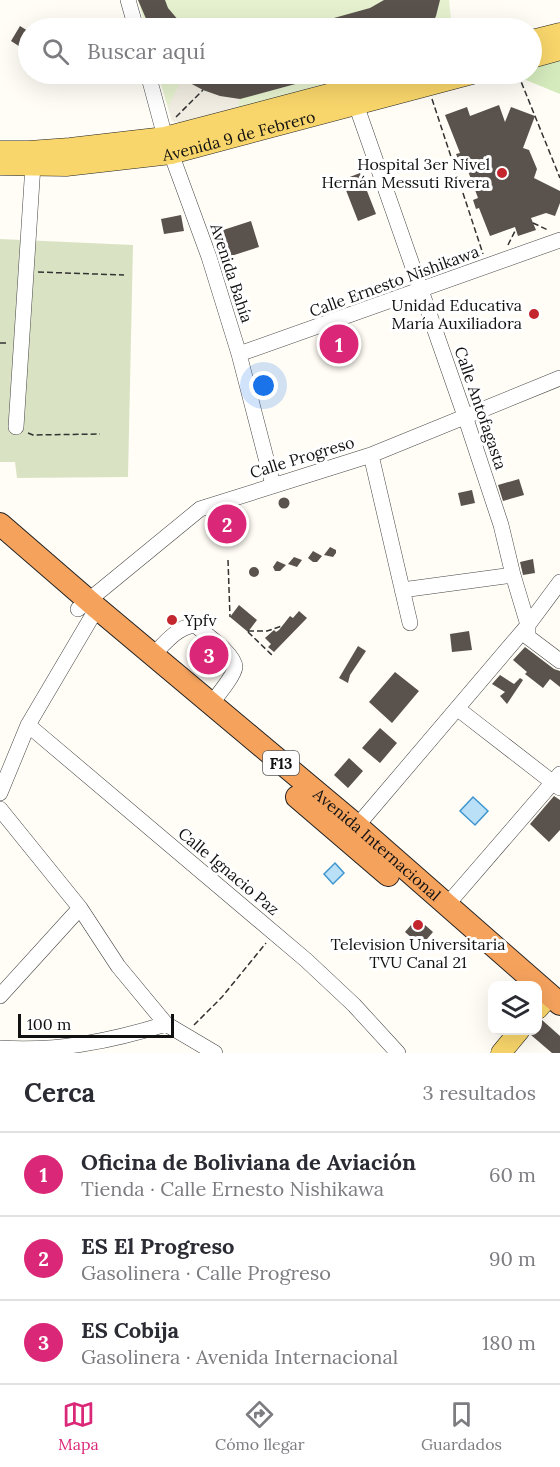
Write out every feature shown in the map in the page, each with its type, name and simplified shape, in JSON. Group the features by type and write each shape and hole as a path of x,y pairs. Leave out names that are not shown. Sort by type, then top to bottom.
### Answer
{"highway":[{"name":"Avenida Internacional","path":"0,524 88,609 352,833 446,906 547,1000 560,1023"},
{"name":"Avenida Internacional","path":"0,542 153,655 212,704 512,981"}],"main road":[{"path":"542,37 560,33"},
{"path":"542,55 560,50"},
{"name":"Avenida 9 de Febrero","path":"353,96 381,84"},
{"name":"Avenida 9 de Febrero","path":"0,165 66,166 166,138 353,96 431,84"},
{"name":"Avenida 9 de Febrero","path":"0,150 29,151 166,138"},
{"path":"501,1053 516,1035"}],"street":[{"path":"128,0 133,18"},
{"name":"Avenida Bahía","path":"151,84 166,138 209,256 239,354 273,485"},
{"name":"Calle Antofagasta","path":"353,96 501,525 528,625 528,637 560,661"},
{"path":"16,427 33,165"},
{"name":"Calle Ernesto Nishikawa","path":"239,354 488,266 555,236"},
{"name":"Calle Progreso","path":"88,609 200,509 371,455 560,378"},
{"path":"371,455 410,623"},
{"path":"402,590 513,575"},
{"path":"352,833 528,625 560,582"},
{"path":"0,793 28,725 88,609"},
{"path":"153,655 178,631 186,626 195,625 232,657 235,666 212,704"},
{"path":"446,906 558,781 458,709"},
{"name":"Calle Ignacio Paz","path":"28,725 275,933 354,1005 398,1053"},
{"path":"0,809 80,908 118,966 166,1024 215,1053"},
{"path":"0,996 80,908"},
{"path":"0,1048 78,1046 120,1038 166,1024"}],"path":[{"path":"522,84 560,178"},
{"path":"427,85 488,266"},
{"path":"166,138 172,121 203,90"},
{"path":"533,223 555,236"},
{"path":"25,271 124,275"},
{"path":"16,427 33,435 100,434"},
{"path":"228,560 230,617"},
{"path":"274,657 248,632 267,631 282,626"},
{"path":"185,1034 222,997 275,933"}],"green space":[{"path":"138,0 449,0 451,18 143,18"},
{"path":"560,58 560,94 536,84 542,84 542,64"},
{"path":"161,84 323,84 190,123 172,121"},
{"path":"0,239 133,245 128,477 17,478 15,462 0,462"}],"shaded area":[{"path":"180,84 194,84 220,96 240,98 238,109 180,123 172,121 168,107"}],"water":[{"path":"473,797 488,811 475,825 460,811"},
{"path":"335,863 344,873 333,884 324,874"}],"building":[{"path":"138,0 165,0 176,18 146,18"},
{"path":"384,0 440,0 435,18 334,18 370,8"},
{"path":"18,29 18,46 11,41"},
{"path":"192,84 295,84 240,99 220,96"},
{"name":"Hospital 3er Nivel Hernán Messuti Rivera","path":"499,105 505,122 511,107 535,116 523,148 529,150 537,169 534,178 560,191 560,203 555,216 546,213 531,218 536,230 518,236 515,227 490,236 479,208 476,209 473,200 478,198 465,163 460,164 456,154 460,153 445,115 467,107 470,116"},
{"path":"360,173 376,214 358,221 342,180"},
{"path":"181,215 184,231 164,234 161,219"},
{"path":"251,221 259,247 228,257 220,231"},
{"path":"519,479 524,495 503,501 498,485"},
{"path":"472,490 475,503 461,506 458,493"},
{"path":"284,498 288,499 288,507 284,508 280,507 279,503 280,499"},
{"path":"232,517 235,528 221,532 218,521"},
{"path":"330,547 336,550 333,557 324,555"},
{"path":"313,551 322,556 317,562 308,558"},
{"path":"294,557 302,560 297,567 288,564"},
{"path":"533,559 535,573 523,575 520,562"},
{"path":"277,561 286,565 280,571 275,571 273,567"},
{"path":"254,567 258,568 258,576 254,577 250,576 249,572 250,568"},
{"path":"239,605 257,620 248,632 230,617"},
{"path":"299,611 307,618 274,652 268,647 271,644 265,638 274,630 276,632 279,630 290,616 293,618"},
{"path":"469,631 472,650 452,652 450,634"},
{"path":"203,644 220,660 212,670 193,656"},
{"path":"358,646 366,651 350,675 348,683 339,678"},
{"path":"525,647 560,671 560,687 550,679 543,688 525,674 527,672 513,660"},
{"path":"395,672 419,691 392,723 369,702"},
{"path":"500,675 514,684 520,678 523,680 507,704 500,696 505,692 492,684"},
{"path":"380,728 397,743 380,763 362,748"},
{"path":"349,758 363,771 348,788 334,775"},
{"path":"554,796 560,800 560,830 549,842 530,824"},
{"name":"Television Universitaria TVU Canal 21","path":"417,918 433,932 421,946 405,932"},
{"path":"542,1020 560,1036 560,1053 552,1053 531,1035 542,1035"}],"place":[{"name":"Hospital 3er Nivel Hernán Messuti Rivera","path":"502,173"},
{"name":"Unidad Educativa María Auxiliadora","path":"534,314"},
{"name":"Oficina de Boliviana de Aviación","path":"339,344"},
{"name":"ES El Progreso","path":"227,524"},
{"name":"Ypfv","path":"172,620"},
{"name":"ES Cobija","path":"209,655"},
{"name":"Television Universitaria TVU Canal 21","path":"418,925"}]}
